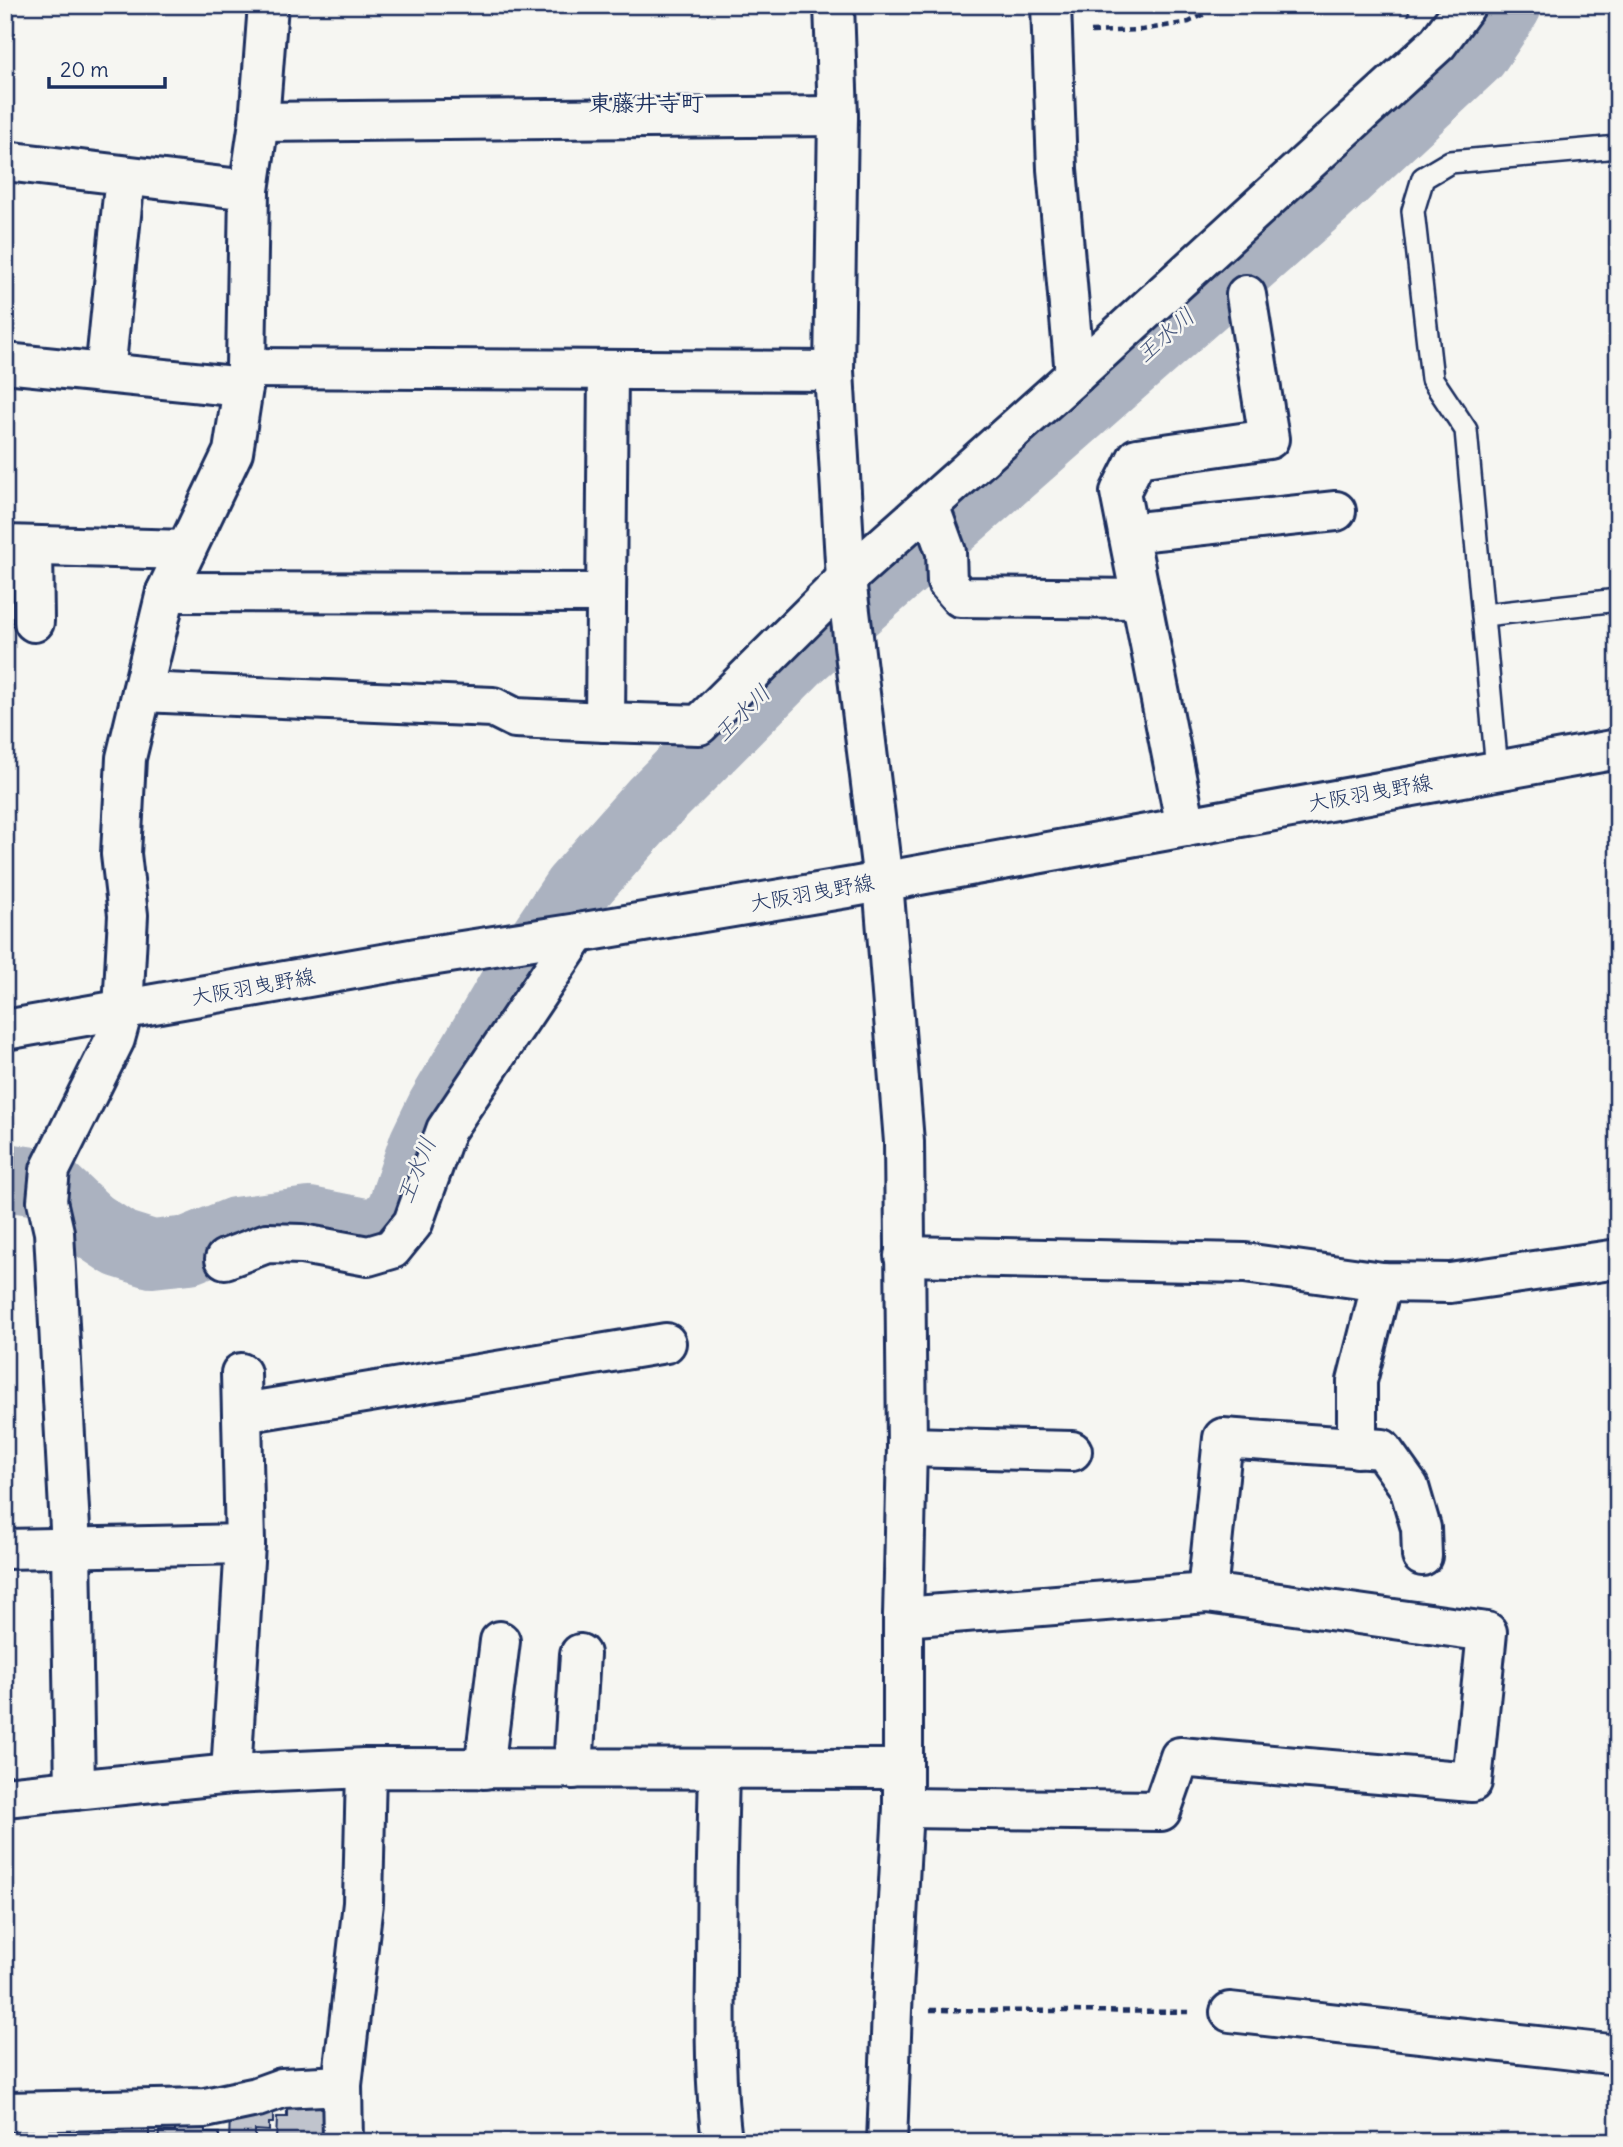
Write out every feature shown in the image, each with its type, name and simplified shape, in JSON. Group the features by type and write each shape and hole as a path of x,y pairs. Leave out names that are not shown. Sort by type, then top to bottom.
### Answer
{"street":[{"path":"75,1790 71,1547 54,1232 48,1186 115,1038 123,1010 128,915 121,854 126,758 166,592 233,452 245,378 249,190 259,122 268,5"},
{"path":"834,5 838,116 834,370 850,603 883,881 904,1142 904,1769 887,2142"},
{"path":"142,692 493,708 515,718 699,725 850,603 929,505 1438,43 1466,5"},
{"path":"1051,20 1057,169 1075,375"},
{"path":"259,122 838,116"},
{"path":"5,161 249,190"},
{"path":"105,373 125,176"},
{"path":"1186,827 1120,492 1137,458 1269,439 1246,295"},
{"path":"5,363 105,373 245,378 608,370 834,370"},
{"path":"605,722 608,370"},
{"path":"929,505 946,552 947,582 960,597 1141,599"},
{"path":"1128,533 1336,511"},
{"path":"34,622 19,546 186,550"},
{"path":"166,592 606,593"},
{"name":"大阪羽曳野線","path":"5,1030 883,881 1618,749"},
{"path":"225,1259 267,1243 302,1244 368,1256 392,1249 413,1223 446,1130 565,935"},
{"path":"904,1256 1245,1264 1382,1282 1450,1283 1618,1259"},
{"path":"1357,1448 1357,1381 1382,1282"},
{"path":"243,1413 666,1343"},
{"path":"231,1774 245,1544 241,1373"},
{"path":"1207,1593 1223,1438 1382,1450 1409,1487 1421,1528 1422,1556"},
{"path":"906,1447 1072,1451"},
{"path":"5,1549 245,1544"},
{"path":"903,1617 1207,1593 1487,1632 1472,1782 1180,1757 1161,1811 903,1808"},
{"path":"484,1769 500,1641"},
{"path":"573,1769 580,1654"},
{"path":"5,1797 231,1774 366,1768 904,1769"},
{"path":"343,2142 342,2085 363,1903 366,1768"},
{"path":"719,1769 715,2018 717,2104 722,2142"},
{"path":"1230,2012 1618,2054"},
{"path":"5,2112 205,2108 257,2097 282,2088 342,2085"}],"lane":[{"path":"1497,770 1466,430 1432,379 1413,211 1423,178 1450,162 1618,147"},
{"path":"1484,614 1618,600"}],"path":[{"path":"1051,20 1142,30 1189,22 1223,5"},
{"path":"892,2010 1230,2012"}],"building":[{"path":"287,2101 331,2102 331,2142 276,2142 277,2117 287,2117"},
{"path":"273,2105 273,2123 269,2123 269,2131 255,2130 255,2142 229,2142 230,2114"},
{"path":"175,2123 205,2124 205,2133 219,2133 219,2142 158,2142 159,2132 175,2132"},
{"path":"90,2127 149,2128 149,2142 90,2142"},
{"path":"30,2129 75,2130 75,2142 30,2142"}],"waterway":[{"name":"王水川","path":"5,1177 46,1183 90,1224 120,1244 152,1254 189,1250 236,1231 310,1221 365,1232 385,1229 400,1212 423,1144 440,1109 520,973 576,890 653,803 799,656 1326,193 1475,54 1508,5"}],"district":[{"name":"東藤井寺町","path":"646,103"}]}
